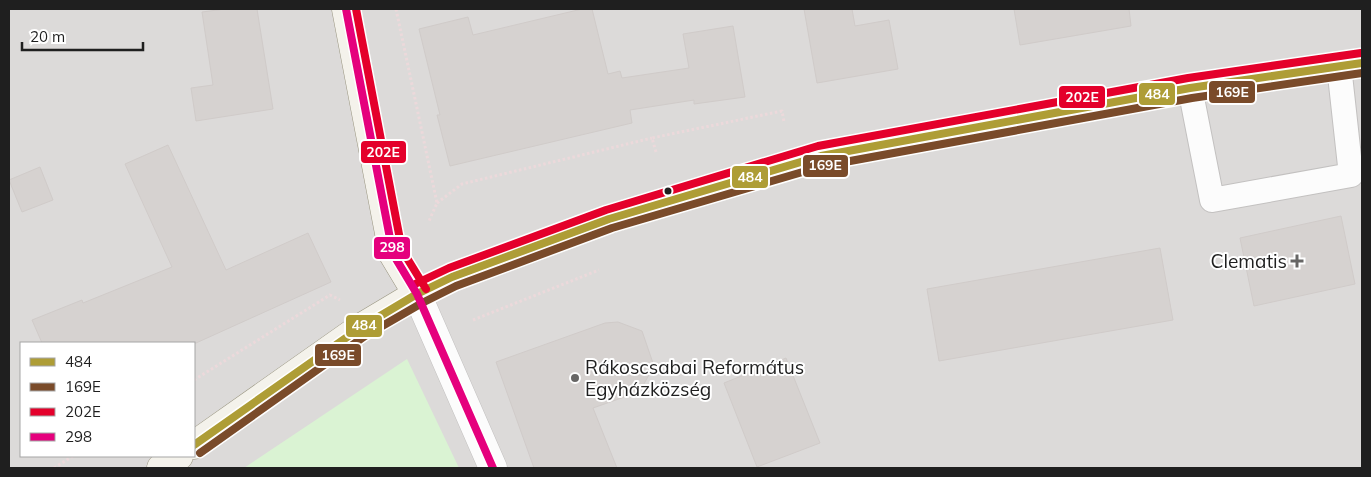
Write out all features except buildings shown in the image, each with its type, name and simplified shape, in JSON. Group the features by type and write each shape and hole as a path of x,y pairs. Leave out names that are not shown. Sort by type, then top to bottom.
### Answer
{"main road":[{"path":"346,9 393,254 417,294"},
{"path":"195,444 360,328 417,294 452,277 609,219 820,156 1190,88 1351,64"},
{"path":"161,468 178,457"}],"street":[{"path":"417,294 493,468"}],"lane":[{"path":"1190,88 1212,200 1351,175 1351,64"}],"path":[{"path":"396,9 437,203"},
{"path":"429,221 437,203 462,184 652,138 782,111 784,122"},
{"path":"652,138 656,152"},
{"path":"473,320 599,270"},
{"path":"195,379 330,295 342,300"},
{"path":"54,468 71,457"}],"shaded area":[{"path":"9,9 1362,9 1362,468 9,468"}],"green space":[{"path":"407,359 459,468 244,468"}],"transit line":[{"name":"298","path":"346,9 393,254 417,294 493,468"},
{"name":"202E","path":"356,9 402,250 426,289"},
{"name":"202E","path":"413,285 449,268 606,210 818,146 1188,78 1361,53"},
{"name":"484","path":"195,444 360,328 417,294 452,277 609,219 821,156 1190,88 1362,63"},
{"name":"169E","path":"200,453 365,336 422,303 456,286 612,228 823,166 1192,98 1362,73"}],"place":[{"name":"Clematis","path":"1297,261"},
{"name":"Rákoscsabai Református Egyházközség","path":"575,378"}]}
